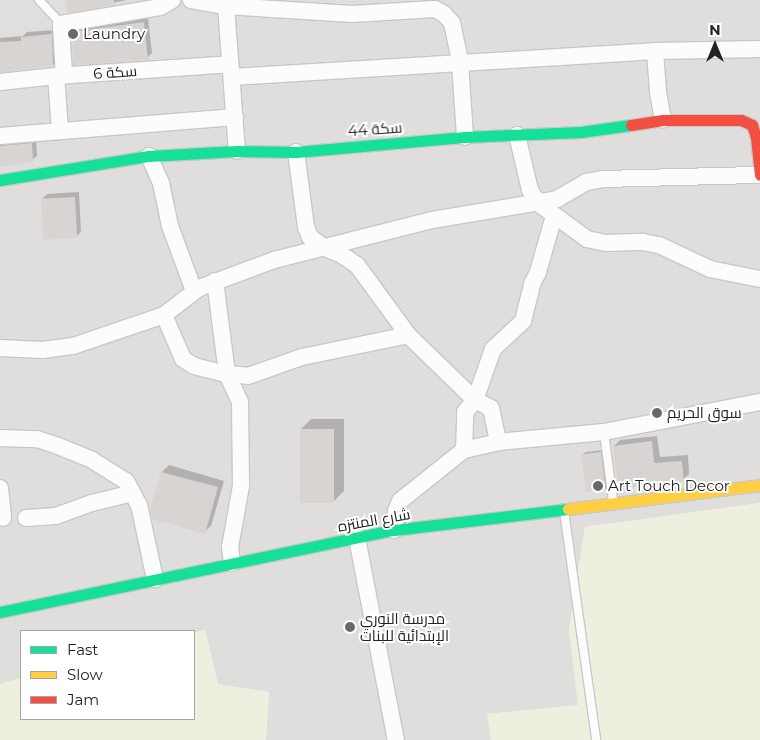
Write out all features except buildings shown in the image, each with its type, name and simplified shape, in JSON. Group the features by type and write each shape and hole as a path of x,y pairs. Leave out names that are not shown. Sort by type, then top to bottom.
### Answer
{"street":[{"path":"60,131 61,24 160,7 172,0"},
{"path":"191,0 226,6 294,6 352,14 434,5 452,23 460,62 465,137"},
{"path":"294,6 309,0"},
{"path":"226,6 237,151"},
{"name":"سكة 6","path":"0,82 60,75 460,62 655,51 760,49"},
{"path":"655,51 658,92 663,120"},
{"path":"0,136 235,117"},
{"name":"سكة 44","path":"0,180 149,156 237,151 296,152 465,137 581,132 663,120 741,120 752,124 756,137 759,175"},
{"path":"517,135 530,190 538,204 587,240 643,242 659,245 710,269 760,279"},
{"path":"296,152 306,227 310,237 325,248 342,255 356,265 408,335 475,400 491,408 498,442"},
{"path":"149,156 161,183 170,226 194,291"},
{"path":"0,348 61,349 164,315 194,291 215,281 274,260 432,220 538,204 557,199 586,182 759,175"},
{"path":"464,450 465,412 475,400 493,349 523,321 532,284 538,272 554,216"},
{"path":"215,281 227,374 240,402 241,416 241,486 230,547 232,563"},
{"path":"164,315 183,359 194,366 227,374 248,376 302,357 408,335"},
{"path":"394,530 396,510 400,501 464,450 498,442 604,432 760,402"},
{"path":"0,438 37,439 58,446 111,471 126,481 138,505 155,579"},
{"name":"شارع المنتزه","path":"0,612 394,530 759,486"},
{"path":"0,488 3,518"},
{"path":"26,518 56,516 92,503 133,493"},
{"path":"356,538 396,740"}],"lane":[{"path":"39,0 61,24"},
{"path":"604,432 614,504"},
{"path":"564,511 596,740"}],"shaded area":[{"path":"0,0 760,0 760,503 585,527 569,630 579,705 488,714 491,740 266,740 269,692 218,684 205,630 195,633 195,630 20,630 20,678 0,684"},
{"path":"0,0 62,0 66,17 60,31 0,34"},
{"path":"741,313 760,320 760,353 730,341"}],"green space":[{"path":"760,503 760,740 491,740 487,714 578,705 569,630 585,527"},
{"path":"205,630 218,684 269,692 266,740 0,740 0,684 20,678 20,720 195,720 195,633"}],"traffic: fast":[{"path":"0,180 149,156 237,151 296,152 465,137 581,132 631,125"},
{"path":"0,612 394,530 568,509"}],"traffic: slow":[{"path":"568,509 760,485"}],"traffic: jam":[{"path":"631,125 663,120 741,120 752,125 756,137 760,175"}],"place":[{"name":"Laundry","path":"73,34"},
{"name":"سوق الحريم","path":"657,413"},
{"name":"Art Touch Decor","path":"598,486"},
{"name":"مدرسة النوري الإبتدائية للبنات","path":"350,627"}]}
